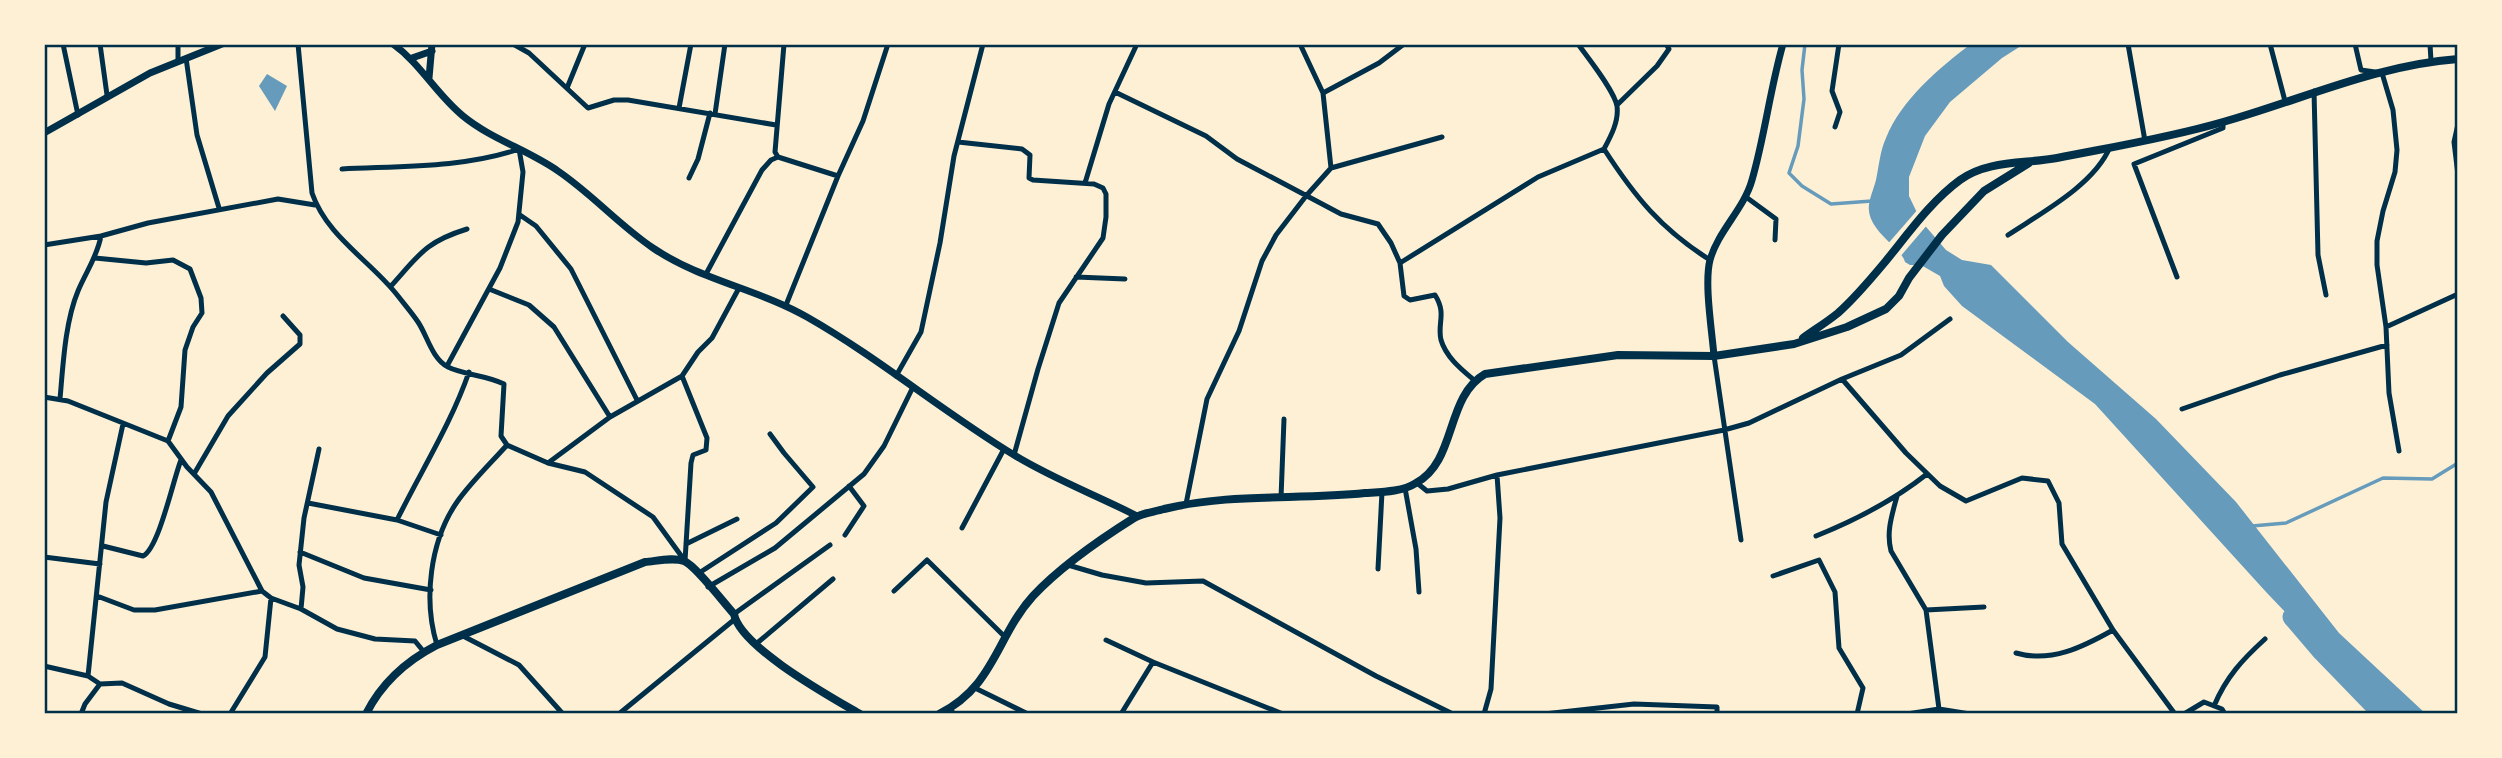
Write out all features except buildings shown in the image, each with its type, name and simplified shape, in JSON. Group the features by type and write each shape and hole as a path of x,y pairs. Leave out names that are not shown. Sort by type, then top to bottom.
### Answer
{"main road":[{"path":"1794,344 1837,314 1936,201 1961,179 1980,169 2002,163 2029,163 2145,141 2223,122 2314,91 2398,67 2458,59"},
{"path":"939,714 952,711 975,688 992,665 1005,637 1032,597 1068,565 1137,516 1186,504 1382,492 1405,488 1417,483 1429,473 1438,460 1464,394 1474,380 1485,374 1618,355 1714,356 1794,344 1847,327 1886,309 1899,296 1909,278 1942,235 1984,191 2029,163"},
{"path":"366,714 375,696 395,673 437,645 646,562 672,559 685,561 699,573 756,643 793,674 860,714"}],"street":[{"path":"63,44 78,115"},
{"path":"100,44 107,95"},
{"path":"178,44 197,135 219,208"},
{"path":"44,133 150,73 222,44"},
{"path":"298,44 312,193 316,205 342,240 391,286 418,322 439,359 447,366 488,376 504,384 500,436 507,445 548,463 585,472 653,517 685,561"},
{"path":"393,44 412,58 461,114 492,136 560,172 653,248 706,274 786,305 840,336 1004,449 1055,478 1137,516"},
{"path":"513,44 529,53 588,108 614,100 776,125"},
{"path":"567,88 585,44"},
{"path":"679,108 691,44"},
{"path":"689,178 712,114 725,44"},
{"path":"778,157 775,152 776,125 784,44"},
{"path":"786,305 863,121 888,44"},
{"path":"897,376 921,332 958,142 983,44"},
{"path":"1085,183 1094,148 1137,44"},
{"path":"1300,44 1323,93 1331,168"},
{"path":"1323,93 1379,63 1404,44"},
{"path":"1400,263 1538,177 1604,149 1614,131 1617,105 1578,44"},
{"path":"1617,105 1657,66 1669,49 1666,44"},
{"path":"1741,540 1714,356 1709,290 1710,260 1728,224 1746,197 1760,151 1783,44"},
{"path":"1835,127 1840,113 1832,91 1839,44"},
{"path":"2128,44 2145,141"},
{"path":"2270,44 2285,101"},
{"path":"2356,44 2361,70 2382,73 2393,110 2397,150 2395,172 2377,241 2377,265 2387,345 2389,393 2399,452"},
{"path":"2430,44 2431,61"},
{"path":"412,58 432,47"},
{"path":"429,78 432,47"},
{"path":"2314,91 2318,255 2326,295"},
{"path":"1115,92 1206,136 1237,159 1341,214 1378,224 1400,263 1404,296 1410,300 1435,295 1442,308 1441,340 1454,363 1474,380"},
{"path":"2177,277 2134,164 2223,128 2223,122"},
{"path":"2458,124 2454,142 2458,174"},
{"path":"1186,504 1207,399 1239,331 1262,261 1276,235 1331,168 1442,137"},
{"path":"958,142 1026,151 1030,155 1029,178 1085,183 1103,188 1106,194 1107,217 1102,239 1059,303 1014,455"},
{"path":"2008,235 2060,200 2097,169 2104,161 2109,147"},
{"path":"342,169 443,163 519,149"},
{"path":"447,366 489,289 520,215 523,172 519,149"},
{"path":"1604,149 1632,192 1664,227 1710,260"},
{"path":"706,274 762,170 771,160 778,157 838,176"},
{"path":"1746,197 1776,219 1775,240"},
{"path":"44,245 101,236 219,208 278,199 316,205"},
{"path":"520,215 536,226 572,269 637,400"},
{"path":"391,286 428,245 467,229"},
{"path":"60,399 69,328 77,293 95,258 101,236"},
{"path":"95,258 146,263 173,260 190,269 201,298 202,313 193,327 185,350 181,407 168,441"},
{"path":"1076,277 1125,279"},
{"path":"548,463 610,417 682,376 698,352 712,338 739,288"},
{"path":"489,289 529,305 554,327 610,417"},
{"path":"2385,327 2458,294"},
{"path":"194,474 228,416 267,373 300,344 300,335 283,316"},
{"path":"1417,483 1427,491 1448,489 1497,475 1554,466 1749,423 1842,379 1901,355 1950,320"},
{"path":"2182,409 2280,374 2387,345"},
{"path":"397,520 433,455 469,372"},
{"path":"682,376 708,444 706,450 694,455 691,463 685,561"},
{"path":"1842,379 1927,474 1940,486 1966,501 2022,478 2048,481 2059,503 2062,544 2113,631 2175,714"},
{"path":"708,587 775,548 864,474 884,446 913,387"},
{"path":"44,397 60,399 168,441 211,492 262,591 271,598 301,609 337,629 375,639 415,641 424,652"},
{"path":"1281,498 1284,419"},
{"path":"88,676 106,502 123,424"},
{"path":"699,573 776,523 813,487 770,434"},
{"path":"437,645 431,626 431,590 441,535 456,503 507,445"},
{"path":"301,609 303,587 299,565 300,552 320,449"},
{"path":"962,528 1004,449"},
{"path":"103,546 143,556 148,554 157,539 174,477 182,459"},
{"path":"1816,536 1842,526 1897,496 1927,474"},
{"path":"1484,714 1491,689 1500,518 1497,475"},
{"path":"845,536 864,506 849,486"},
{"path":"1405,488 1416,549 1419,592"},
{"path":"1378,569 1382,492"},
{"path":"1897,496 1888,532 1891,551 1926,610 1939,709"},
{"path":"308,503 397,520 441,535"},
{"path":"686,544 737,519"},
{"path":"620,713 734,617 830,545"},
{"path":"300,552 364,578 431,590"},
{"path":"44,557 100,564"},
{"path":"894,591 927,560 1005,637"},
{"path":"1773,576 1819,560 1835,592 1839,648 1863,688 1857,714"},
{"path":"1068,565 1146,583 1203,581 1376,676 1453,714"},
{"path":"756,643 833,579"},
{"path":"97,596 134,610 155,610 262,591"},
{"path":"230,714 265,657 271,598"},
{"path":"1926,610 1984,607"},
{"path":"2016,653 2027,656 2065,654 2113,631"},
{"path":"460,634 519,665 563,714"},
{"path":"2214,706 2222,687 2238,663 2265,639"},
{"path":"1106,640 1153,662 1283,714"},
{"path":"1121,714 1153,662"},
{"path":"44,666 88,676 100,684 122,683 169,704 202,714"},
{"path":"81,714 100,684"},
{"path":"975,688 1028,714"},
{"path":"2184,714 2204,702 2222,709 2225,714"},
{"path":"1544,714 1634,704 1717,707 1717,714"},
{"path":"1907,714 1939,709 1970,714"}],"water":[{"path":"1971,44 2024,44 2002,58 1950,102 1925,136 1909,177 1909,196 1921,221 1946,250 1962,260 1991,265 2068,342 2156,419 2236,502 2339,633 2426,714 2386,714 2363,694 2095,404 1962,306 1944,286 1940,276 1921,265 1905,262 1877,229 1870,216 1869,202 1882,148 1893,124 1922,86"},
{"path":"267,74 287,86 275,111 259,86"}],"pier":[{"path":"1919,208 1928,224 1899,258 1886,246"}],"waterway":[{"path":"1805,44 1802,70 1804,99 1798,146 1789,173 1802,186 1831,204 1872,201"},
{"path":"2252,526 2286,523 2383,478 2432,479 2458,463"},
{"path":"2292,617 2382,714"}]}
